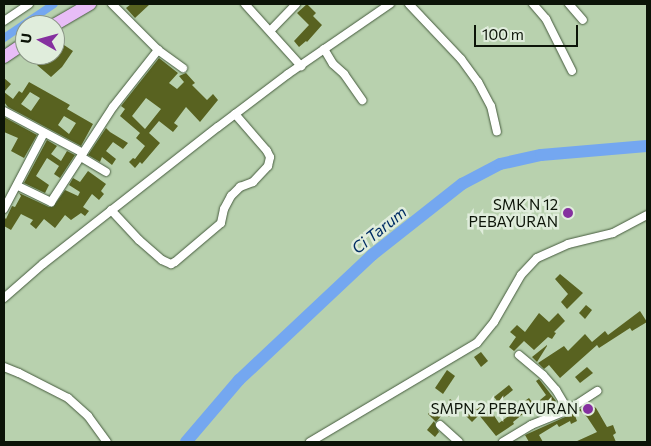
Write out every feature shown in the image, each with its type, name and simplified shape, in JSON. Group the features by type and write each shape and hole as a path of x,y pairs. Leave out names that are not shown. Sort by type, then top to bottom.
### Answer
{"main road":[{"path":"65,19 90,4"},
{"path":"4,58 15,50"}],"street":[{"path":"4,21 29,4"},
{"path":"112,4 158,50 183,68"},
{"path":"245,4 271,30 300,66"},
{"path":"271,30 296,4"},
{"path":"4,298 111,210 235,114 300,66 390,4"},
{"path":"409,4 461,59 478,82 491,106 497,131"},
{"path":"533,4 546,19 572,71"},
{"path":"568,4 584,20"},
{"path":"324,49 333,64 344,74 362,100"},
{"path":"18,186 51,202 113,106 158,50"},
{"path":"4,111 44,132 106,172"},
{"path":"111,210 139,240 162,260 171,264 175,262 221,223 224,209 231,196 240,187 253,182 268,166 270,157 267,151 235,114"},
{"path":"4,209 18,186 44,132"},
{"path":"310,442 477,343 494,322 521,275 537,258 568,244 613,233 647,215"},
{"path":"519,355 554,388 568,410"},
{"path":"4,367 68,398 88,416 107,442"},
{"path":"503,442 532,425 568,410 598,391"},
{"path":"440,425 459,442"}],"building":[{"path":"131,4 150,4 135,18 126,8"},
{"path":"307,4 316,13 313,16 322,25 307,42 299,47 294,41 309,25 297,13"},
{"path":"65,46 73,51 65,63"},
{"path":"159,58 178,73 169,83 177,89 184,82 179,76 186,73 195,83 192,85 207,100 213,94 218,100 200,122 186,107 174,123 178,126 173,132 159,121 149,133 160,143 142,164 140,162 135,168 129,162 133,158 135,159 145,146 136,138 140,133 120,116 125,109 121,106","holes":["146,98 161,109 145,129 132,116"]},
{"path":"37,65 63,65 51,77"},
{"path":"4,78 11,84 4,92"},
{"path":"29,82 70,105 67,109 93,124 81,146 8,107 4,102 4,92 13,99 19,91 22,93","holes":["30,92 40,98 31,111 21,104","64,116 76,123 69,134 58,125"]},
{"path":"4,117 37,135 24,158 11,151 18,138 4,132"},
{"path":"106,128 128,143 123,149 113,142 106,151 116,159 112,165 102,157 100,162 88,155"},
{"path":"47,140 57,146 51,154 61,161 67,151 75,155 60,178 54,174 59,166 47,158 36,176 49,185 45,193 24,183"},
{"path":"88,171 106,184 101,191 104,194 99,200 92,194 83,207 89,211 85,216 81,213 71,220 65,215 55,228 44,219 36,229 30,224 33,220 21,214 11,230 4,226 4,217 6,219 12,206 15,207 21,196 19,193 49,207 53,207 65,190 78,196 80,192 69,185 73,178 80,182"},
{"path":"560,274 583,293 567,309 561,302 568,294 555,279"},
{"path":"586,305 592,310 585,319 579,313"},
{"path":"640,311 647,322 632,331 630,328 599,348 597,345 560,378 549,365 544,369 538,363 564,346 568,351 585,334 592,342 605,331 608,335"},
{"path":"539,313 549,322 558,313 565,321 554,332 556,333 552,339 548,337 534,350 524,341 514,351 509,347 516,337 510,332 517,325 525,332"},
{"path":"547,346 537,362 532,357"},
{"path":"481,352 488,361 481,367 474,357"},
{"path":"587,367 593,373 580,383 575,377"},
{"path":"447,370 455,376 443,394 435,388"},
{"path":"539,379 556,401 547,409 540,400 546,395 536,381"},
{"path":"509,385 513,390 498,402 494,397"},
{"path":"529,398 536,407 530,412 528,410 513,422 514,424 496,436 479,415 472,422 464,414 470,408 473,411 480,404 492,416 493,414 499,423 510,415 507,410 512,406 513,409"},
{"path":"450,399 457,404 449,417 442,412"},
{"path":"589,403 596,408 607,427 613,425 616,433 613,435 616,442 575,442 597,432 587,417 579,410"},
{"path":"434,408 441,416 436,422 428,414"},
{"path":"574,413 577,421 571,424 570,421 559,427 557,424 539,435 543,442 529,442 525,435"},
{"path":"434,421 439,432 435,437 427,430"}],"waterway":[{"path":"4,38 54,4"},
{"name":"Ci Tarum","path":"186,442 239,380 372,255 462,184 500,164 541,155 647,146"}],"place":[{"name":"SMK N 12 PEBAYURAN","path":"568,213"},
{"name":"SMPN 2 PEBAYURAN","path":"588,409"}]}
